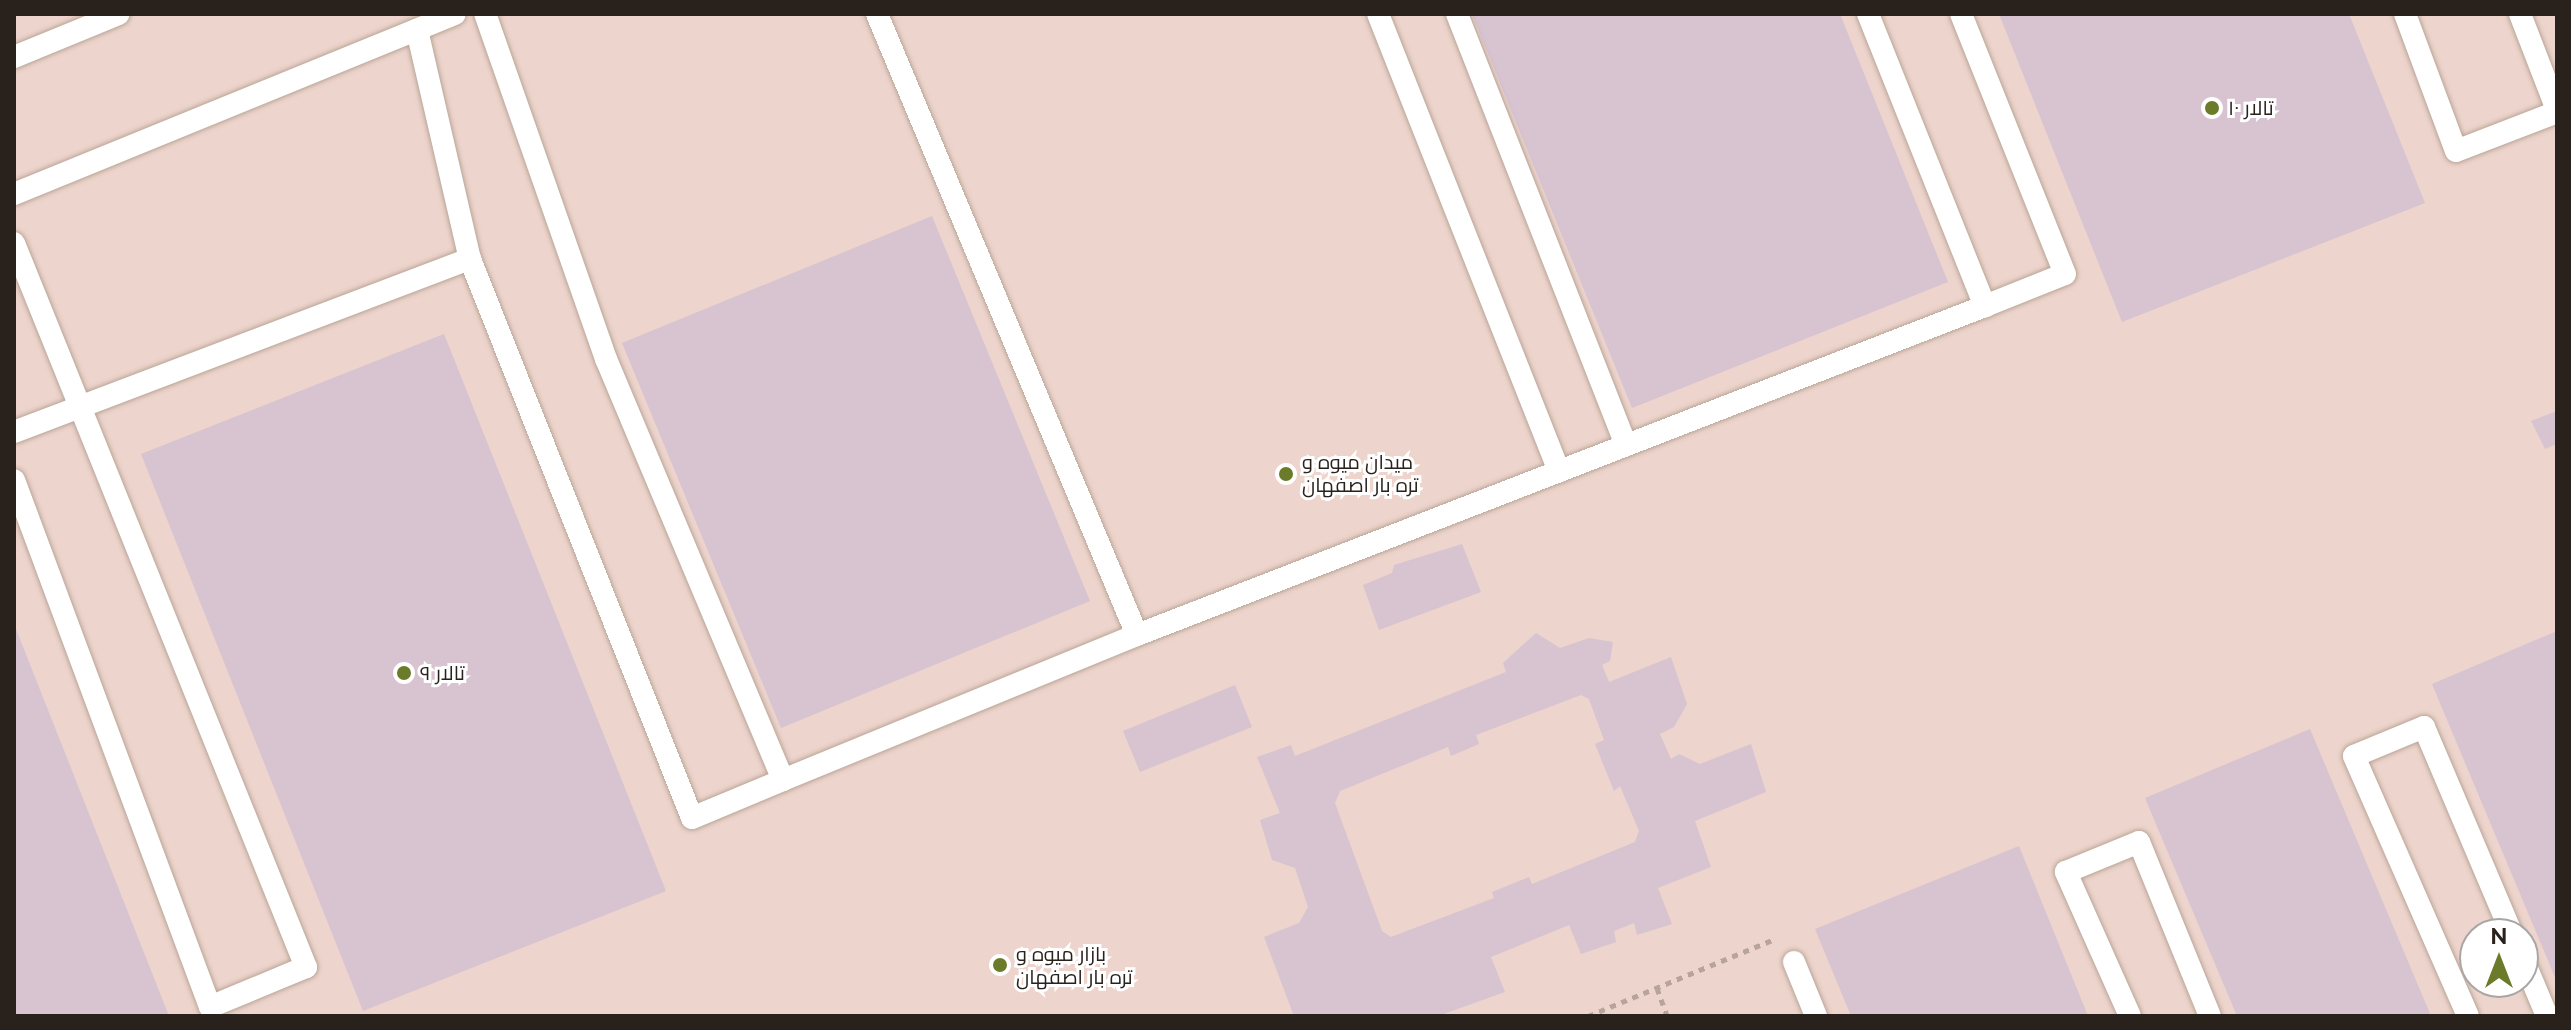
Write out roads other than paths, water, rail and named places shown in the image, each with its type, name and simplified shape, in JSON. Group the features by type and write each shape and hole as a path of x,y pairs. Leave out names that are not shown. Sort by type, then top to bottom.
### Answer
{"lane":[{"path":"14,57 119,14"},
{"path":"14,194 455,14"},
{"path":"485,14 606,359 783,780"},
{"path":"877,14 1137,635"},
{"path":"1378,14 1559,471"},
{"path":"1457,14 1626,445"},
{"path":"1868,14 1985,306"},
{"path":"417,30 470,259 692,818 1137,635 2065,274 1961,14"},
{"path":"2405,14 2456,151 2557,111 2520,14"},
{"path":"14,243 306,967 210,1007 14,480"},
{"path":"14,432 470,259"},
{"path":"2459,995 2354,756 2424,727 2505,918"},
{"path":"2130,1016 2066,872 2139,842 2210,1016"},
{"path":"1794,962 1816,1016"},
{"path":"2539,997 2547,1016"}],"place":[{"name":"تالار ۱۰","path":"2212,108"},
{"name":"میدان میوه و تره بار اصفهان","path":"1286,474"},
{"name":"تالار ۹","path":"404,673"},
{"name":"بازار میوه و تره بار اصفهان","path":"1000,965"}]}
